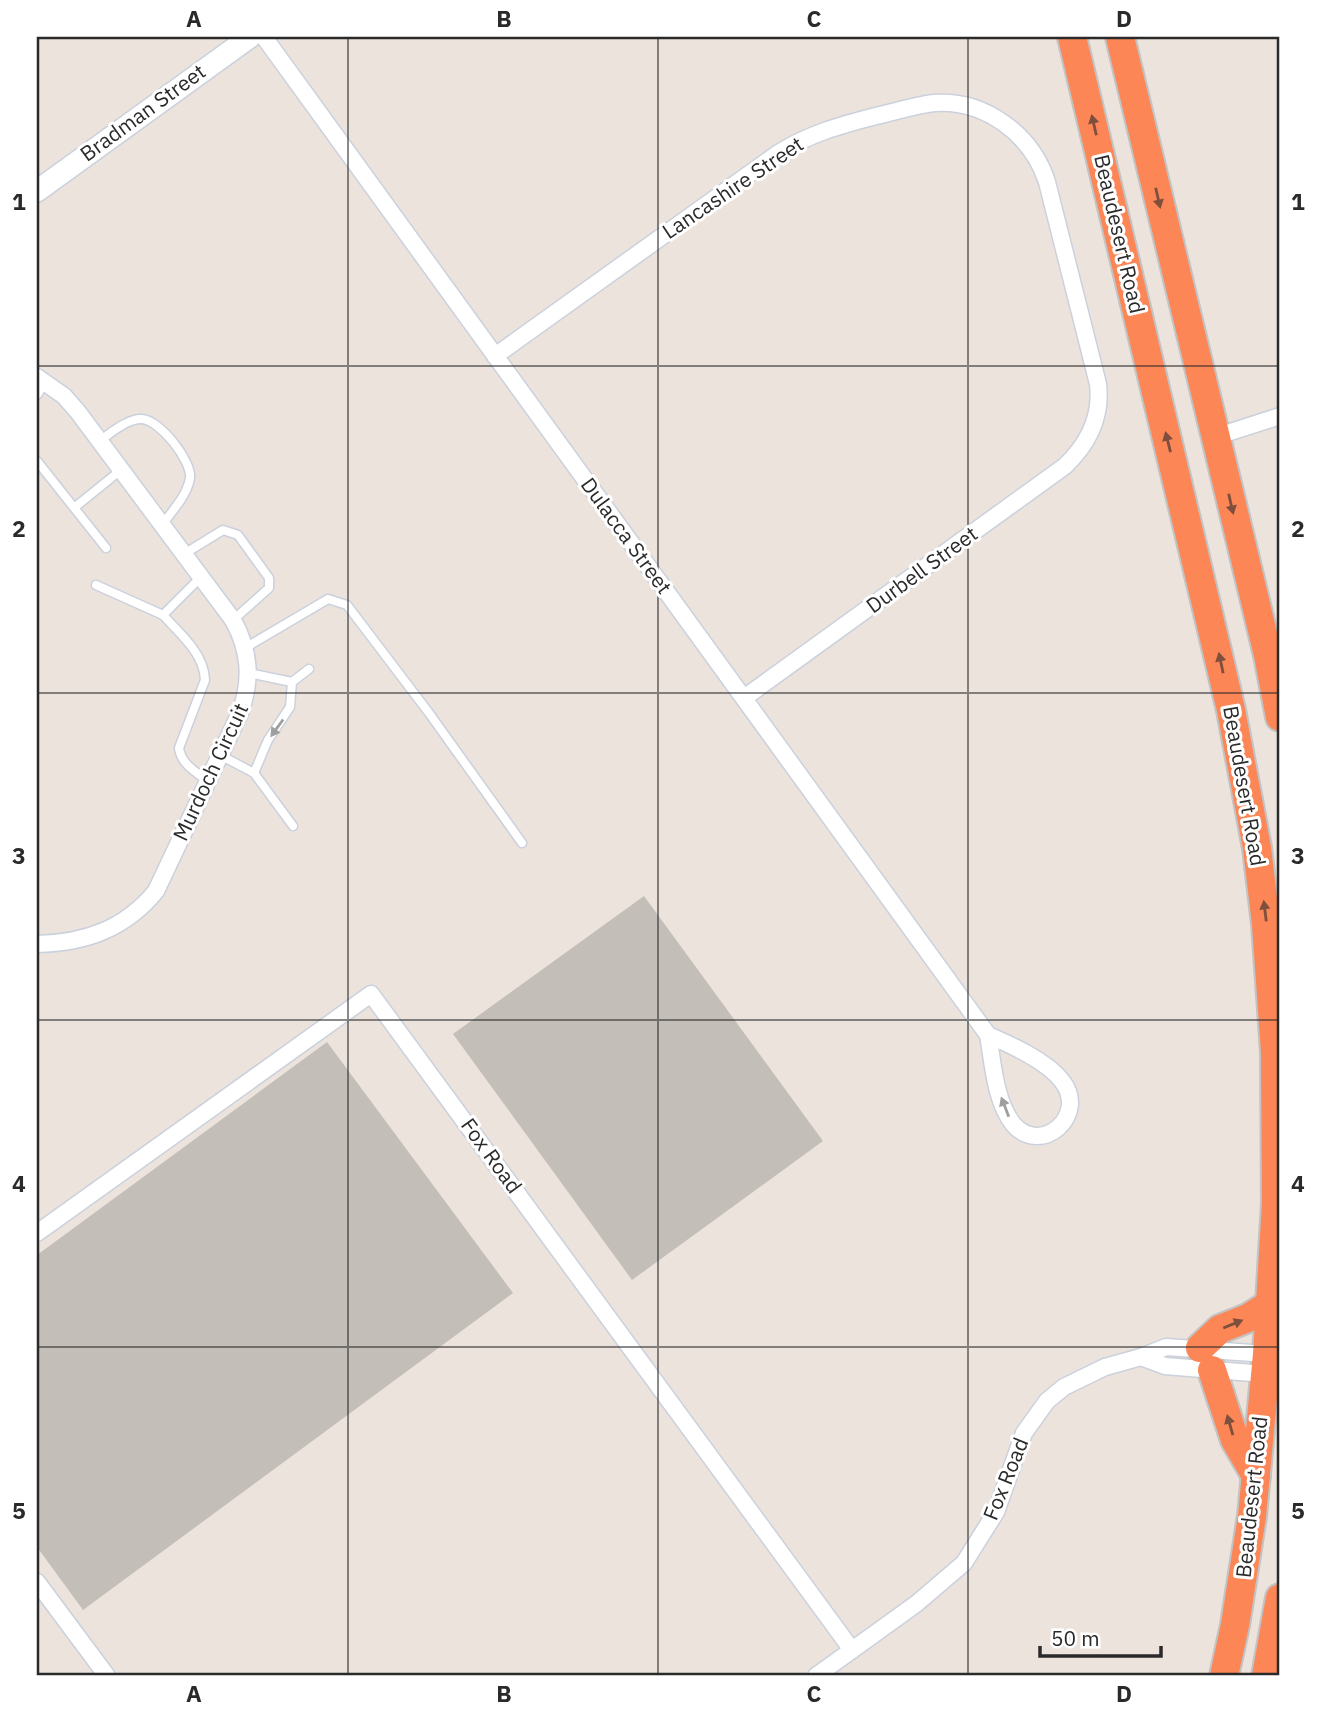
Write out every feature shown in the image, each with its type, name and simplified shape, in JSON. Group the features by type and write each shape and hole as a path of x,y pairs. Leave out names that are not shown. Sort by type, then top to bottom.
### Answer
{"highway":[{"name":"Beaudesert Road","path":"1072,37 1216,641 1245,779 1266,924 1275,1052 1276,1203 1270,1304 1273,1365 1241,1595 1224,1676"},
{"path":"1119,37 1268,655 1280,717"},
{"path":"1256,1476 1235,1440 1206,1359 1220,1329 1248,1318 1270,1304"},
{"name":"Beaudesert Road","path":"1266,1676 1280,1598"}],"main road":[{"name":"Bradman Street","path":"37,191 250,37"}],"street":[{"name":"Dulacca Street","path":"264,37 988,1035 1003,1107 1012,1122 1031,1135 1051,1133 1062,1124 1069,1113 1071,1102 1065,1084 1055,1073 1015,1047 988,1035"},
{"name":"Lancashire Street","path":"495,356 789,146 821,131 851,122 932,103 948,103 981,111 1011,128 1031,149 1044,171 1098,384 1099,403 1091,432"},
{"name":"Murdoch Circuit","path":"37,944 61,944 97,936 115,927 144,905 156,891 246,695 249,673 245,648 233,620 64,396 40,384"},
{"path":"1215,438 1280,416"},
{"name":"Durbell Street","path":"744,698 1065,466 1081,450 1091,432"},
{"name":"Fox Road","path":"37,1233 371,994 852,1650"},
{"name":"Fox Road","path":"816,1676 935,1590 964,1563 996,1512 1024,1433 1047,1401 1064,1387 1105,1367 1166,1347 1206,1359 1273,1365"},
{"name":"Fox Road","path":"1141,1357 1165,1366 1206,1359 1273,1365"},
{"path":"37,1582 107,1676"}],"lane":[{"path":"99,441 133,419 145,418 159,426 188,461 190,476 187,490 162,525"},
{"path":"37,461 106,548"},
{"path":"75,507 121,470"},
{"path":"184,554 223,530 238,536 270,583 269,588 233,620"},
{"path":"163,615 201,577"},
{"path":"96,584 163,615 194,650 205,669 205,680 179,748 184,763 208,781"},
{"path":"245,648 328,599 347,605 522,843"},
{"path":"254,774 268,740 290,708 292,682 309,669"},
{"path":"249,673 292,682"},
{"path":"220,755 254,774 293,826"}],"building":[{"path":"644,896 823,1141 632,1280 453,1034"},
{"path":"327,1042 513,1293 83,1610 37,1547 37,1255"}]}
